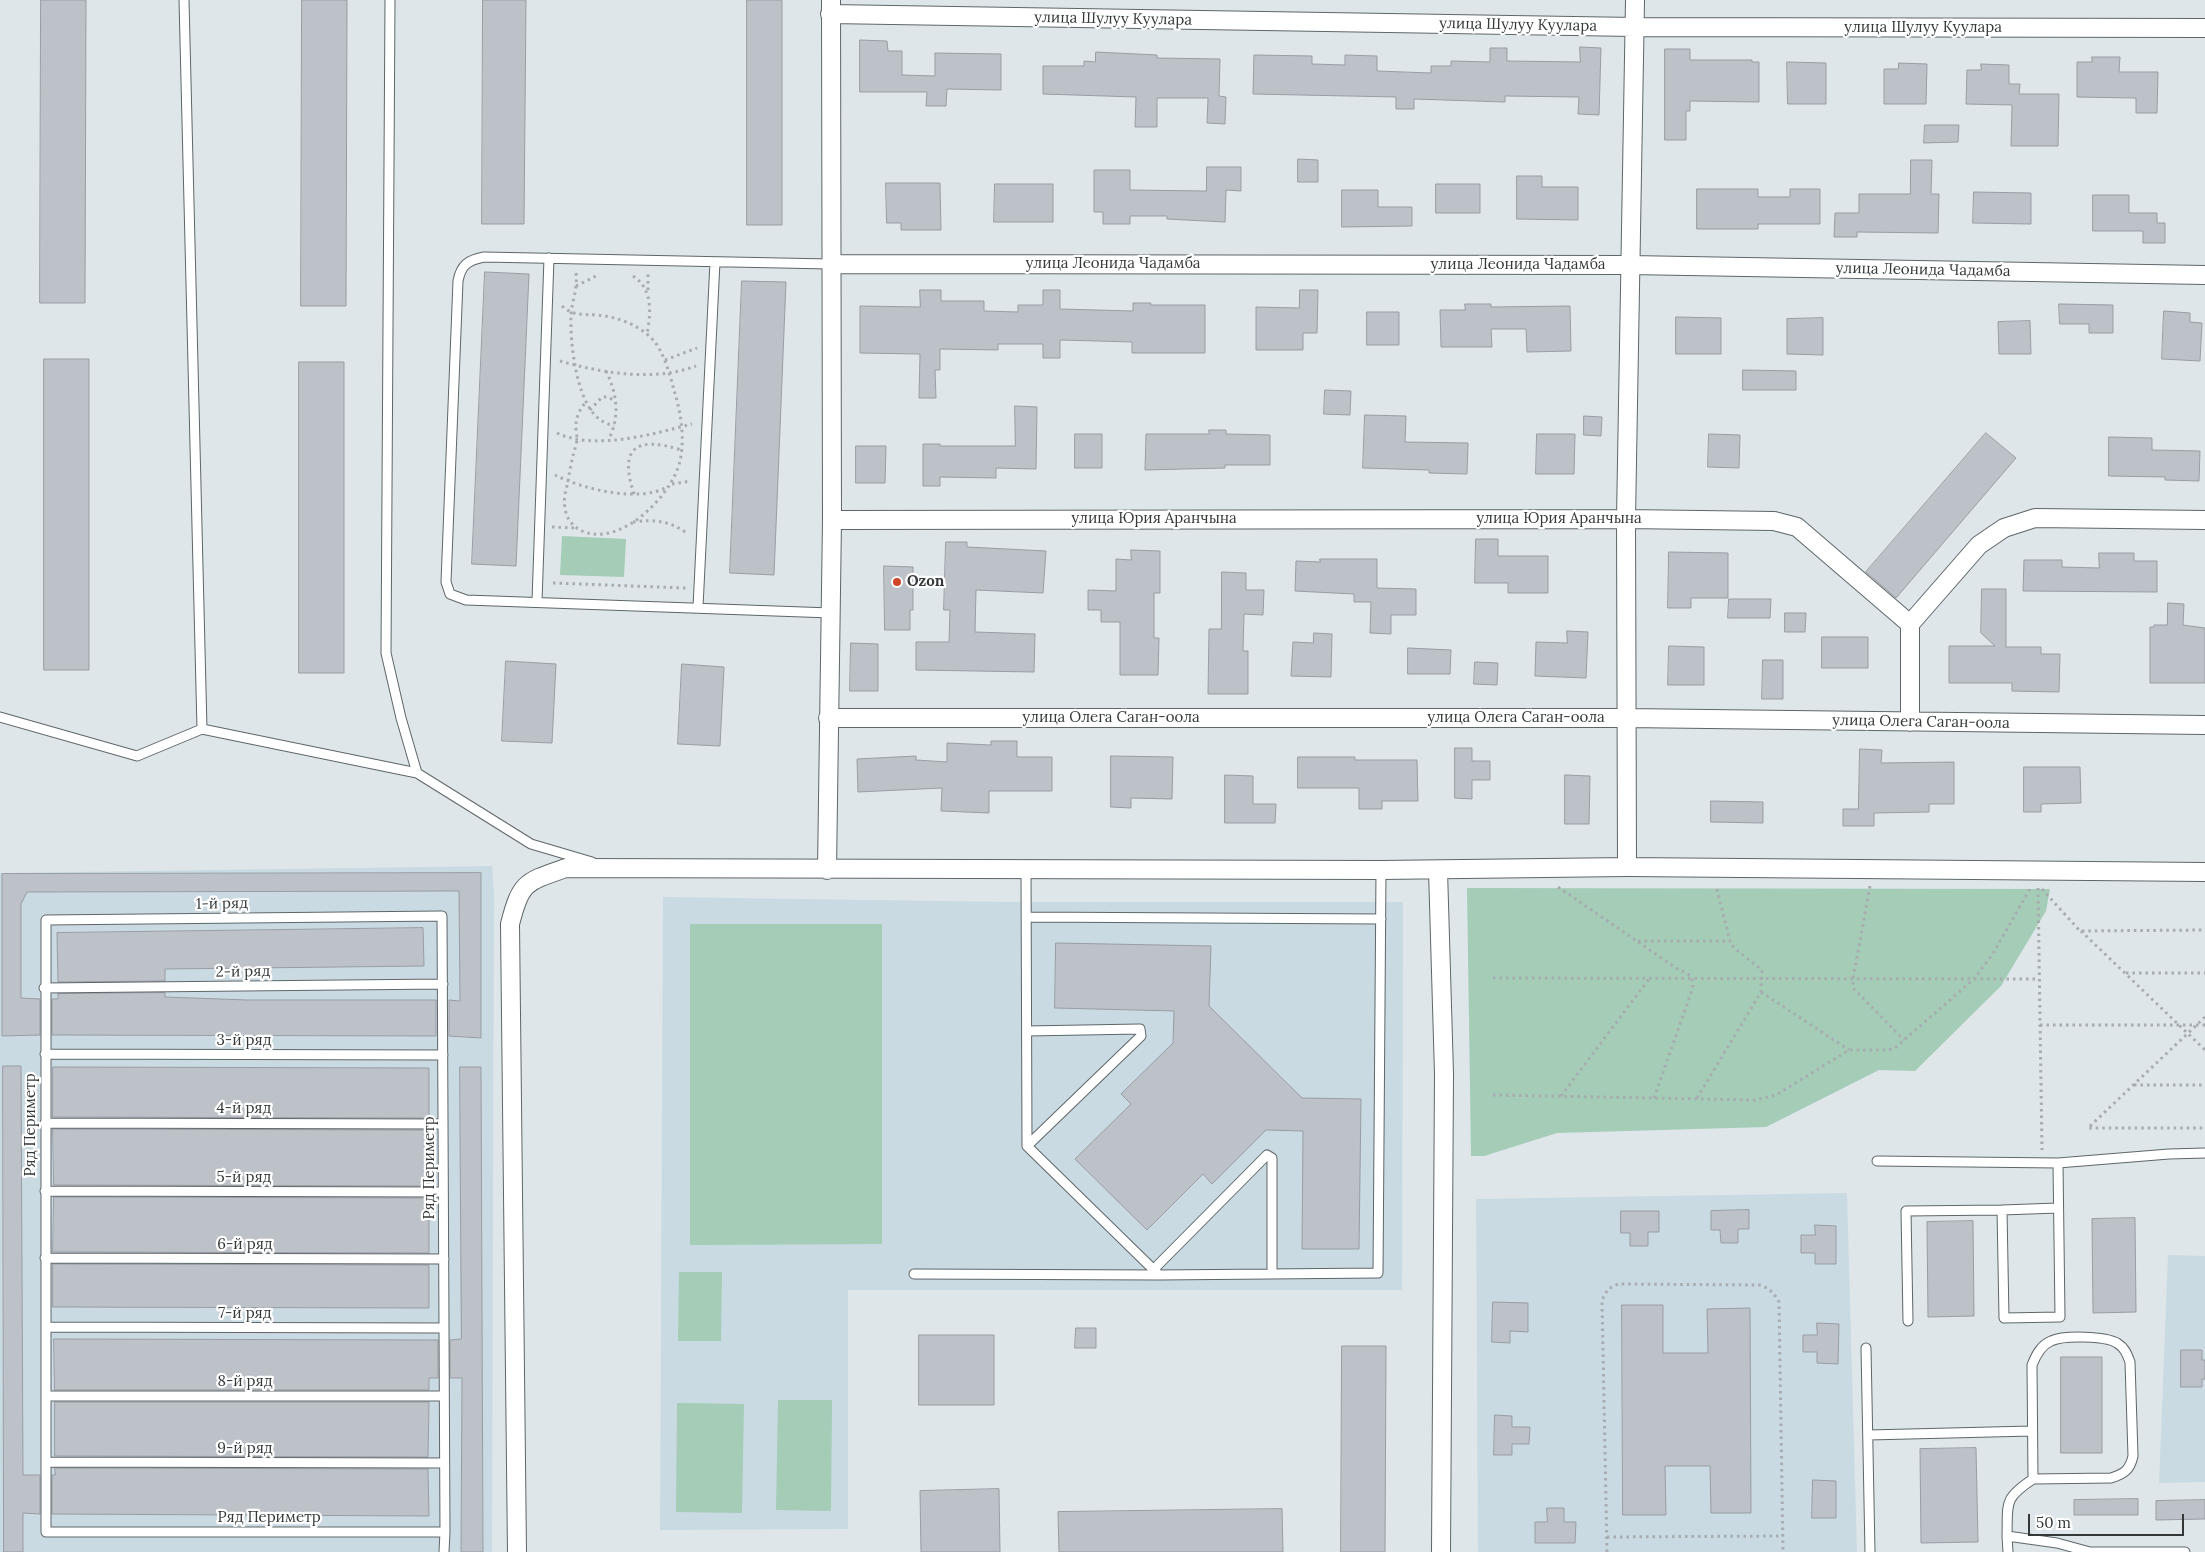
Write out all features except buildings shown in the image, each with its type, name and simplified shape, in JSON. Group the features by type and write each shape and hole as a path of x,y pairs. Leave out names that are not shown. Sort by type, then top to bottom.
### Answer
{"street":[{"path":"1627,867 1626,519 1635,0"},
{"path":"827,870 832,520 830,264 831,7"},
{"name":"улица Шулуу Куулара","path":"831,7 1635,27 2205,28"},
{"name":"улица Леонида Чадамба","path":"830,264 1630,265 2205,275"},
{"path":"1910,722 1910,624 1979,545 2004,528 2034,518 2205,520"},
{"name":"улица Юрия Аранчына","path":"832,520 1626,519 1774,521 1797,527 1910,624"},
{"name":"улица Олега Саган-оола","path":"828,718 1626,718 2205,725"},
{"path":"517,1552 510,924 517,897 533,879 566,868 1438,870 1627,867 2205,872"},
{"path":"1438,870 1444,1074 1441,1552"}],"lane":[{"path":"184,0 202,729"},
{"path":"390,0 386,653 401,718 417,773"},
{"path":"830,264 484,257 465,263 460,271 458,281 446,582 450,594 457,598 831,613"},
{"path":"537,601 549,258"},
{"path":"698,607 715,262"},
{"path":"0,717 137,756 202,729 417,773 531,844 611,868"},
{"path":"1026,870 1028,1146 1156,1272"},
{"path":"914,1274 1156,1272 1378,1274 1381,870"},
{"name":"1-й ряд","path":"44,946 46,920 425,916"},
{"name":"Ряд Периметр","path":"44,946 46,1532 445,1532 442,916 425,916"},
{"path":"1026,917 1381,920"},
{"name":"2-й ряд","path":"44,988 443,984"},
{"path":"1027,1031 1140,1029 1141,1036 1028,1146"},
{"name":"3-й ряд","path":"45,1054 443,1055"},
{"name":"4-й ряд","path":"45,1123 443,1124"},
{"path":"1877,1161 2058,1163 2169,1154 2205,1154"},
{"path":"1156,1272 1267,1155 1272,1158 1272,1274"},
{"path":"2002,1210 2004,1318 2060,1317 2058,1163"},
{"name":"5-й ряд","path":"45,1191 443,1192"},
{"path":"1908,1321 1906,1211 2058,1208"},
{"name":"6-й ряд","path":"45,1258 444,1259"},
{"name":"7-й ряд","path":"46,1327 444,1328"},
{"path":"2008,1552 2008,1502 2016,1490 2033,1479 2110,1478 2122,1474 2130,1466 2133,1456 2130,1362 2126,1351 2116,1343 2103,1338 2062,1338 2050,1341 2038,1351 2032,1365 2033,1479"},
{"path":"1866,1348 1870,1552"},
{"name":"8-й ряд","path":"46,1396 444,1396"},
{"path":"1868,1435 2032,1431"},
{"name":"9-й ряд","path":"46,1462 444,1463"},
{"path":"444,1552 445,1532"},
{"path":"2008,1536 2057,1543 2090,1552 2185,1552"}],"path":[{"path":"570,258 575,271 576,286 572,314 576,365 580,385 590,410 604,423 614,426"},
{"path":"576,286 600,274 607,274"},
{"path":"628,275 634,276 643,283 648,293 650,315 647,334"},
{"path":"539,526 577,528 593,535 610,535 632,522 656,504 671,484 680,462 681,450 681,426 677,401 667,373 665,360 655,343 647,334 618,319 598,315 572,314 548,293"},
{"path":"665,360 691,351 711,336"},
{"path":"546,356 576,365 634,374 667,373 688,369 710,360"},
{"path":"606,371 616,402 614,426 608,440"},
{"path":"590,410 602,397 608,397 616,402"},
{"path":"577,528 567,516 564,507 570,463 577,440 576,422 586,402"},
{"path":"543,425 577,440 608,440 639,436 707,419"},
{"path":"634,494 630,478 630,460 632,452 638,446 647,443 661,443 681,450"},
{"path":"568,481 606,491 634,494 660,491 671,484 704,479"},
{"path":"632,522 654,520 670,524 686,533 701,547"},
{"path":"537,583 699,588"},
{"path":"1493,1095 1755,1100 1770,1097 1849,1050 1888,1050 1895,1048 1974,979 1992,955 2032,885"},
{"path":"2042,1163 2038,885 2080,931 2205,1050"},
{"path":"1556,886 1676,968 1691,975 1693,979 1692,990 1654,1098"},
{"path":"1697,1099 1761,992 1762,979 1760,968 1734,948 1730,941 1716,886"},
{"path":"1870,886 1853,988 1904,1040"},
{"path":"2080,931 2205,930"},
{"path":"1637,941 1730,941"},
{"path":"2125,973 2205,973"},
{"path":"1493,978 2039,979"},
{"path":"1561,1096 1649,978"},
{"path":"1761,992 1849,1050"},
{"path":"2205,1017 2088,1128 2205,1128"},
{"path":"2040,1025 2205,1025"},
{"path":"2133,1085 2205,1085"},
{"path":"1607,1552 1602,1300 1608,1289 1618,1284 1760,1285 1767,1287 1775,1295 1779,1302 1783,1552"},
{"path":"1607,1537 1782,1536"}],"shaded area":[{"path":"492,866 494,892 492,1552 0,1552 0,873"},
{"path":"663,897 1011,902 1403,902 1402,1290 848,1290 848,1529 660,1530"},
{"path":"1847,1193 1857,1552 1478,1552 1476,1199"},
{"path":"2168,1255 2205,1256 2205,1482 2159,1483"}],"green space":[{"path":"562,536 626,539 624,577 560,575"},
{"path":"1467,888 2050,889 2046,911 2001,986 1915,1071 1879,1070 1766,1127 1557,1133 1484,1156 1471,1156"},
{"path":"690,924 882,924 882,1244 690,1245"},
{"path":"679,1272 722,1272 721,1341 678,1341"},
{"path":"778,1400 832,1400 831,1511 776,1510"},
{"path":"677,1403 744,1404 742,1513 676,1512"}],"place":[{"name":"Ozon","path":"897,582"}]}
